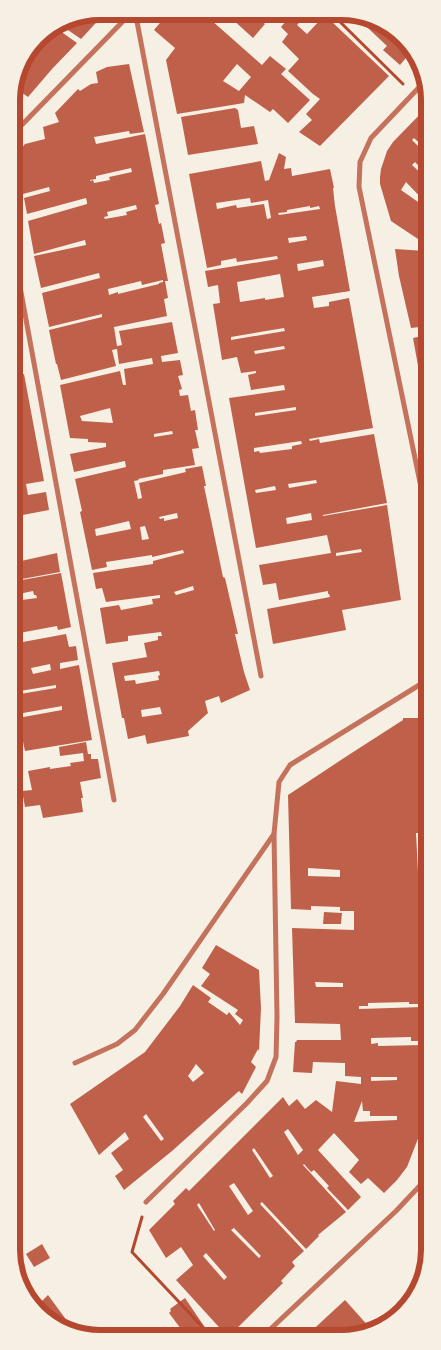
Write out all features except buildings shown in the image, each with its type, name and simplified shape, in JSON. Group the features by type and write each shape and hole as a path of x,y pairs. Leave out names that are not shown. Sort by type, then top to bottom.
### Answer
{"street":[{"path":"20,127 126,20"},
{"path":"136,20 260,676"},
{"path":"419,87 372,138 360,162 359,186 421,487"},
{"path":"20,287 114,800"},
{"path":"146,1202 247,1104 267,1081 276,1057 278,1017 274,834 279,782 290,765 421,684"},
{"path":"75,1063 117,1044 136,1030 274,834"},
{"path":"269,1330 421,1185"}],"path":[{"path":"338,20 412,94"},
{"path":"146,1202 132,1252 205,1330"}]}
